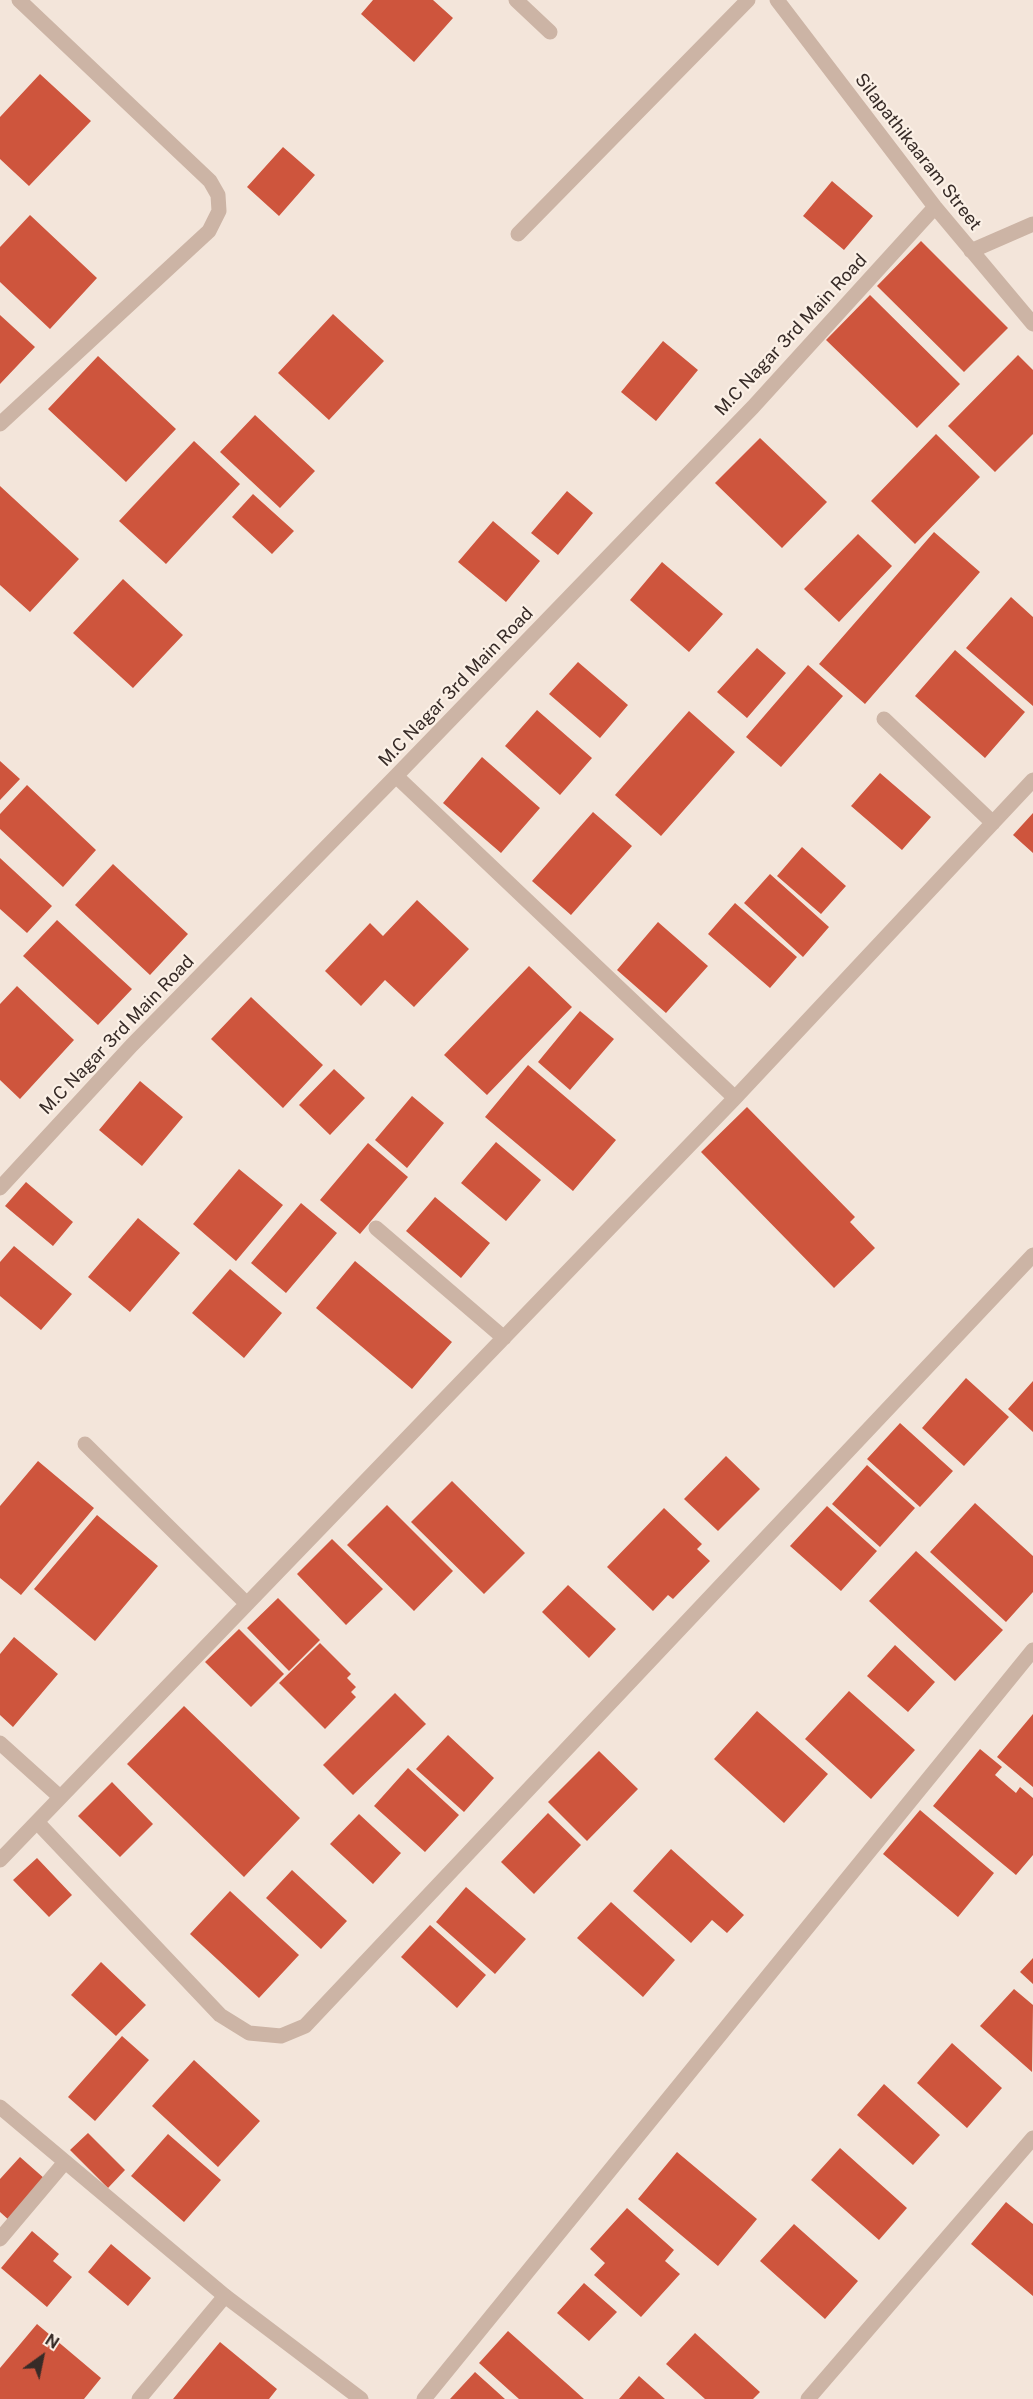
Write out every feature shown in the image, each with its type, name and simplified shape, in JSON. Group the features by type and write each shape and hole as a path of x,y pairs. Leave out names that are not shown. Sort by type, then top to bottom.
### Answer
{"street":[{"path":"0,424 209,231 219,211 218,195 210,181 20,0"},
{"path":"516,0 550,32"},
{"path":"518,234 748,0"},
{"name":"Silapathikaaram Street","path":"777,0 934,207 1033,324"},
{"name":"M.C Nagar 3rd Main Road","path":"0,1188 132,1045 753,407 934,207"},
{"path":"970,251 1033,224"},
{"path":"884,719 993,823"},
{"path":"396,776 735,1098"},
{"path":"0,1860 735,1098 1033,780"},
{"path":"376,1228 504,1338"},
{"path":"37,1822 220,2015 249,2033 281,2036 305,2026 1033,1254"},
{"path":"85,1444 247,1604"},
{"path":"424,2399 1033,1650"},
{"path":"0,1743 60,1797"},
{"path":"0,2107 225,2296 361,2399"},
{"path":"808,2399 1033,2138"},
{"path":"0,2239 65,2162"},
{"path":"139,2399 225,2296"}],"building":[{"path":"373,0 433,0 453,18 414,62 361,14"},
{"path":"40,74 91,121 29,186 0,159 0,117"},
{"path":"283,147 315,175 279,216 247,187"},
{"path":"832,181 873,216 844,250 803,216"},
{"path":"30,215 97,278 50,329 0,282 0,247"},
{"path":"921,241 1008,328 964,372 877,286"},
{"path":"870,295 960,384 917,428 826,340"},
{"path":"333,314 384,361 329,420 278,373"},
{"path":"0,315 35,347 0,384"},
{"path":"663,341 698,370 656,421 621,392"},
{"path":"1018,355 1033,370 1033,434 995,472 948,426"},
{"path":"98,356 176,429 126,482 48,409"},
{"path":"255,415 315,471 280,508 220,452"},
{"path":"936,434 980,477 915,544 871,501"},
{"path":"760,438 827,502 782,548 715,483"},
{"path":"194,441 240,484 166,564 119,521"},
{"path":"0,486 79,559 30,612 0,585"},
{"path":"567,491 593,513 558,555 531,533"},
{"path":"253,494 294,531 272,554 232,517"},
{"path":"493,521 540,561 506,602 458,562"},
{"path":"934,532 980,572 865,704 819,664"},
{"path":"858,534 892,566 839,622 804,589"},
{"path":"662,562 723,614 689,652 630,600"},
{"path":"123,579 183,635 133,688 73,633"},
{"path":"1011,597 1033,617 1033,706 966,648"},
{"path":"757,648 786,673 747,718 717,692"},
{"path":"955,650 1025,712 985,758 915,696"},
{"path":"578,662 628,705 600,738 549,694"},
{"path":"808,665 843,696 781,767 746,737"},
{"path":"537,710 592,758 560,795 505,746"},
{"path":"689,711 735,752 661,836 615,795"},
{"path":"482,757 540,808 501,853 443,803"},
{"path":"0,761 20,779 0,800"},
{"path":"880,773 931,817 902,850 851,806"},
{"path":"27,785 96,850 63,887 0,829 0,814"},
{"path":"593,812 632,846 571,915 532,881"},
{"path":"1033,813 1033,853 1013,835"},
{"path":"802,847 846,886 821,914 777,876"},
{"path":"0,858 52,906 27,933 0,909"},
{"path":"113,864 188,934 150,975 75,905"},
{"path":"770,874 829,927 803,957 744,903"},
{"path":"417,900 469,949 414,1007 385,980 361,1006 325,971 370,923 383,936"},
{"path":"735,903 797,957 770,988 708,934"},
{"path":"57,920 132,989 98,1025 23,956"},
{"path":"658,922 708,966 666,1013 617,970"},
{"path":"529,966 572,1007 487,1095 444,1055"},
{"path":"17,986 74,1040 20,1099 0,1080 0,1004"},
{"path":"251,997 323,1065 283,1108 211,1039"},
{"path":"580,1011 614,1039 570,1090 538,1062"},
{"path":"528,1065 616,1140 573,1191 485,1117"},
{"path":"334,1069 365,1098 330,1135 299,1105"},
{"path":"140,1081 183,1117 142,1166 99,1130"},
{"path":"412,1096 444,1123 407,1168 375,1140"},
{"path":"747,1107 855,1217 850,1222 875,1248 834,1288 701,1152"},
{"path":"496,1142 541,1180 506,1221 461,1183"},
{"path":"368,1143 408,1177 360,1234 320,1200"},
{"path":"239,1169 283,1205 236,1261 193,1224"},
{"path":"26,1182 73,1222 53,1246 5,1206"},
{"path":"435,1197 490,1243 461,1278 406,1231"},
{"path":"301,1203 337,1233 286,1293 251,1263"},
{"path":"138,1218 180,1253 130,1312 88,1277"},
{"path":"14,1246 72,1294 41,1330 0,1296 0,1262"},
{"path":"355,1261 452,1342 412,1389 316,1308"},
{"path":"230,1269 282,1313 244,1358 192,1313"},
{"path":"966,1378 1009,1417 964,1466 922,1428"},
{"path":"1033,1381 1033,1432 1008,1409"},
{"path":"900,1423 953,1471 920,1507 867,1459"},
{"path":"726,1456 760,1489 718,1531 684,1499"},
{"path":"38,1461 94,1508 21,1595 0,1578 0,1506"},
{"path":"867,1465 915,1508 880,1547 832,1504"},
{"path":"452,1481 525,1553 484,1594 411,1522"},
{"path":"975,1503 1033,1556 1033,1592 1006,1622 930,1552"},
{"path":"387,1505 453,1571 414,1611 347,1545"},
{"path":"827,1506 877,1551 841,1591 790,1546"},
{"path":"664,1508 702,1544 697,1549 710,1561 673,1599 668,1595 653,1611 607,1567"},
{"path":"97,1515 158,1566 95,1641 34,1589"},
{"path":"332,1539 383,1589 346,1625 297,1574"},
{"path":"916,1551 1003,1630 955,1681 869,1601"},
{"path":"568,1585 616,1629 589,1658 542,1612"},
{"path":"278,1598 320,1640 289,1671 247,1628"},
{"path":"239,1629 284,1674 251,1707 205,1662"},
{"path":"14,1637 58,1674 13,1727 0,1715 0,1654"},
{"path":"320,1643 351,1674 347,1678 356,1687 351,1692 356,1697 325,1729 279,1683"},
{"path":"895,1645 935,1682 908,1712 867,1676"},
{"path":"849,1691 915,1750 871,1799 805,1739"},
{"path":"395,1693 426,1724 353,1795 323,1765"},
{"path":"184,1706 300,1818 244,1877 127,1764"},
{"path":"757,1711 828,1774 784,1823 714,1759"},
{"path":"1033,1714 1033,1787 997,1757"},
{"path":"448,1735 494,1778 464,1812 416,1769"},
{"path":"980,1749 1002,1767 995,1775 1016,1793 1020,1787 1033,1798 1033,1855 1016,1875 933,1806"},
{"path":"599,1751 638,1789 587,1841 548,1802"},
{"path":"408,1768 459,1815 425,1852 374,1806"},
{"path":"112,1782 153,1824 120,1857 78,1816"},
{"path":"920,1810 994,1873 958,1917 883,1854"},
{"path":"548,1813 581,1845 534,1894 501,1862"},
{"path":"359,1814 401,1853 373,1884 330,1844"},
{"path":"671,1849 744,1915 727,1933 712,1920 691,1943 633,1891"},
{"path":"37,1858 72,1895 49,1917 13,1880"},
{"path":"292,1870 347,1921 321,1949 266,1898"},
{"path":"466,1887 526,1939 495,1974 436,1922"},
{"path":"230,1891 299,1955 259,1998 190,1934"},
{"path":"611,1902 675,1960 643,1997 577,1938"},
{"path":"430,1925 486,1975 457,2008 401,1957"},
{"path":"1033,1958 1033,1984 1020,1972"},
{"path":"101,1962 146,2005 116,2036 71,1995"},
{"path":"1014,1989 1033,2005 1032,2072 980,2026"},
{"path":"122,2036 149,2060 95,2121 68,2097"},
{"path":"952,2043 1002,2088 967,2128 917,2083"},
{"path":"194,2060 260,2121 218,2167 152,2106"},
{"path":"884,2084 940,2135 913,2165 857,2115"},
{"path":"88,2133 125,2170 108,2188 70,2150"},
{"path":"168,2134 221,2180 184,2222 131,2176"},
{"path":"840,2148 907,2208 879,2240 811,2180"},
{"path":"677,2152 757,2219 718,2266 638,2199"},
{"path":"20,2157 45,2179 10,2221 0,2212 0,2179"},
{"path":"1006,2202 1033,2224 1033,2296 971,2244"},
{"path":"627,2208 674,2250 665,2261 680,2274 641,2317 594,2275 605,2263 590,2249"},
{"path":"794,2224 858,2281 825,2319 760,2261"},
{"path":"32,2231 59,2254 53,2261 72,2277 47,2307 1,2268"},
{"path":"111,2244 151,2278 128,2306 88,2272"},
{"path":"584,2283 617,2312 589,2341 557,2313"},
{"path":"37,2324 101,2378 84,2399 0,2399 0,2368"},
{"path":"508,2331 584,2399 519,2399 479,2363"},
{"path":"695,2333 760,2392 753,2399 705,2399 666,2364"},
{"path":"220,2342 277,2389 269,2399 173,2399"},
{"path":"475,2372 505,2399 450,2399"},
{"path":"639,2376 665,2399 619,2399"}]}
